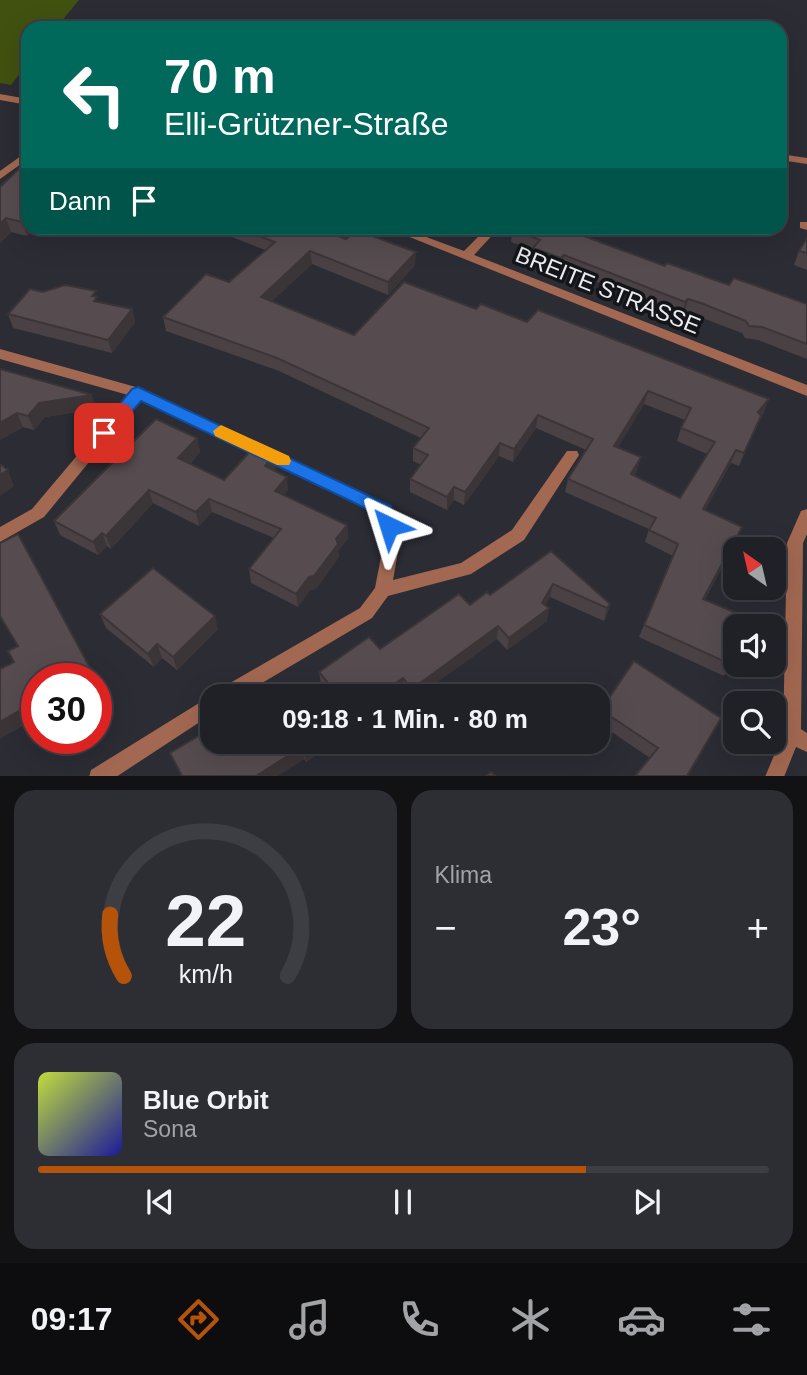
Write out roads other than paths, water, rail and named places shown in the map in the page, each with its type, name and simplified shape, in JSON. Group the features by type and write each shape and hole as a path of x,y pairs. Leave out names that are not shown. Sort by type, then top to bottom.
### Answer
{"street":[{"path":"0,97 21,101"},
{"path":"787,158 807,161"},
{"path":"0,176 21,160"},
{"name":"BREITE STRASSE","path":"411,235 807,391"},
{"path":"466,256 487,235"},
{"path":"0,354 138,393 385,511 392,541 383,590 366,613 245,684"},
{"path":"0,535 38,513 138,393"},
{"path":"383,590 465,569 518,535 572,455"},
{"path":"774,776 799,738 795,543 807,515"},
{"path":"98,776 200,712"}]}
